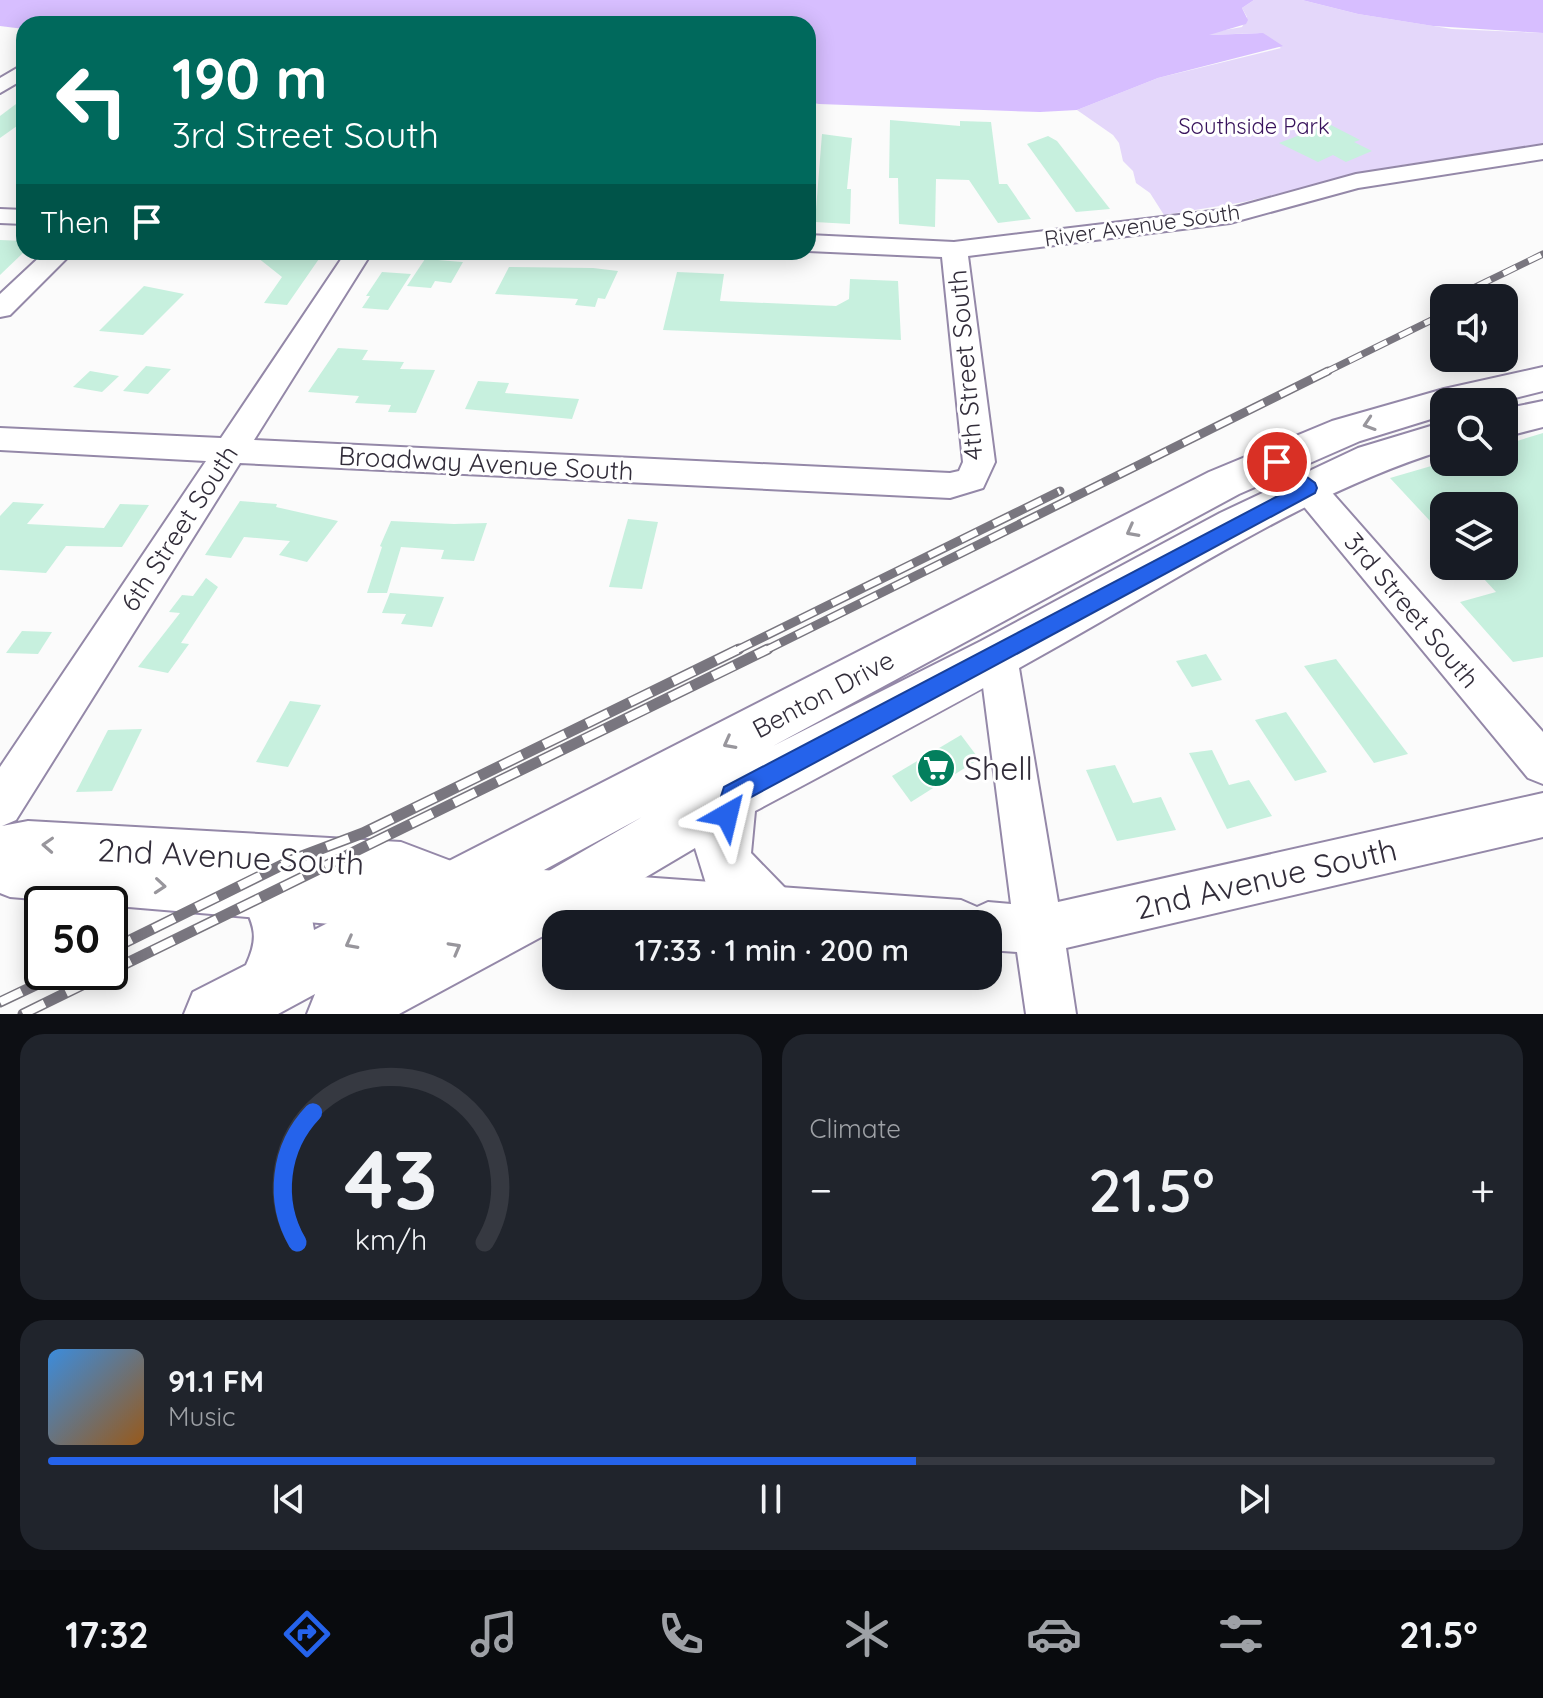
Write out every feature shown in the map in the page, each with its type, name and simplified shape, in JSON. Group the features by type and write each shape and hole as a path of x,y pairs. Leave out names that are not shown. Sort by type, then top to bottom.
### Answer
{"main road":[{"name":"Benton Drive","path":"1505,388 1543,379"},
{"name":"Benton Drive","path":"338,1014 461,945 562,895 732,795 998,656 1292,475 1346,431 1430,406"},
{"path":"1518,420 1543,414"},
{"name":"Benton Drive","path":"215,1014 1177,507 1430,440"},
{"path":"732,795 722,835 722,858 729,876 764,909"},
{"path":"268,986 283,948 285,922 279,904 269,895"}],"street":[{"path":"1531,154 1543,170"},
{"name":"River Avenue South","path":"816,243 954,250 1230,216 1356,181 1531,154"},
{"name":"4th Street South","path":"954,250 979,462 971,479"},
{"path":"0,309 52,260"},
{"name":"6th Street South","path":"0,805 354,260"},
{"name":"Broadway Avenue South","path":"0,439 950,486 971,479"},
{"name":"3rd Street South","path":"1292,475 1543,764"},
{"path":"998,656 1051,1014"},
{"name":"2nd Avenue South","path":"1002,927 1039,930 1543,815"},
{"name":"2nd Avenue South","path":"0,849 28,844 401,865 458,887"},
{"name":"2nd Avenue South","path":"0,869 10,874 378,904 458,887 777,910"}],"green space":[{"name":"Southside Park","path":"1254,0 1302,0 1358,14 1452,29 1543,33 1543,144 1396,166 1244,202 1164,215 1150,193 1136,183 1133,171 1123,161 1119,143 1113,135 1077,110 1158,78 1281,48 1258,33 1209,35 1242,27 1247,17 1242,8"}],"shaded area":[{"path":"0,0 1254,0 1242,8 1248,20 1246,24 1209,35 1263,33 1283,46 1158,78 1077,110 1040,112 816,103 816,16 16,16 16,28 0,26"},
{"path":"1302,0 1543,0 1543,33 1433,26 1358,14"}],"building":[{"path":"16,104 16,127 0,138 0,116"},
{"path":"890,120 960,126 960,121 991,122 999,184 1007,184 1031,219 998,223 969,180 936,179 935,227 899,224 898,178 889,178"},
{"path":"1329,124 1360,140 1354,142 1372,151 1346,162 1333,155 1318,162 1279,143"},
{"path":"822,134 852,138 847,189 851,189 850,224 816,222"},
{"path":"1048,136 1057,141 1110,209 1076,212 1027,144"},
{"path":"0,240 16,241 16,260 0,275"},
{"path":"261,260 318,260 287,305 264,303 282,277"},
{"path":"424,260 463,262 451,283 435,281 431,288 407,286"},
{"path":"509,267 618,271 605,299 598,298 595,307 575,305 578,299 495,294"},
{"path":"382,272 411,274 388,310 362,308 370,296 366,296"},
{"path":"677,272 724,274 720,301 836,306 849,299 850,279 898,281 901,340 663,330"},
{"path":"144,286 184,294 143,335 99,331"},
{"path":"338,348 368,350 362,360 404,362 400,369 435,370 416,413 388,412 391,405 355,403 359,396 308,392"},
{"path":"146,366 171,369 148,394 123,391"},
{"path":"90,371 119,376 102,392 73,387"},
{"path":"478,381 509,383 505,393 579,399 572,419 465,409"},
{"path":"1543,433 1543,657 1513,662 1460,602 1496,592 1485,580 1518,580 1518,492 1430,492 1430,521 1390,478 1430,466 1430,476 1518,476 1518,441"},
{"path":"240,501 277,504 276,507 338,521 307,562 279,555 290,541 244,537 231,558 205,555"},
{"path":"13,502 44,504 27,524 104,528 120,504 149,505 122,547 66,546 46,573 0,570 0,516"},
{"path":"628,519 658,522 642,589 609,587"},
{"path":"391,521 487,523 474,561 441,559 444,550 401,547 387,593 367,593 380,546"},
{"path":"206,578 218,587 181,643 189,644 168,673 138,667 180,613 169,612 182,595 193,596"},
{"path":"390,593 444,597 432,627 401,624 406,614 382,613"},
{"path":"22,631 52,632 38,654 6,653"},
{"path":"1206,654 1222,680 1192,687 1176,661"},
{"path":"1336,659 1408,754 1374,763 1304,666"},
{"path":"290,701 321,705 288,767 256,762"},
{"path":"1286,712 1327,772 1295,781 1255,720"},
{"path":"142,729 112,791 76,792 108,730"},
{"name":"Shell","path":"961,735 979,759 911,802 892,776"},
{"path":"1212,750 1229,785 1249,780 1272,816 1227,829 1189,753"},
{"path":"1115,765 1133,803 1161,797 1176,830 1117,841 1086,770"}],"railway":[{"path":"1482,284 1543,254"},
{"path":"1324,373 1430,321"},
{"path":"764,651 1328,371"},
{"path":"735,651 1060,491"},
{"path":"128,941 294,859 363,833 739,649"},
{"path":"23,1014 768,649"},
{"path":"0,1002 25,990"}],"place":[{"name":"Shell","path":"936,768"}],"route":[{"path":"727,815 732,795 998,656 1308,488 1277,462"}]}
